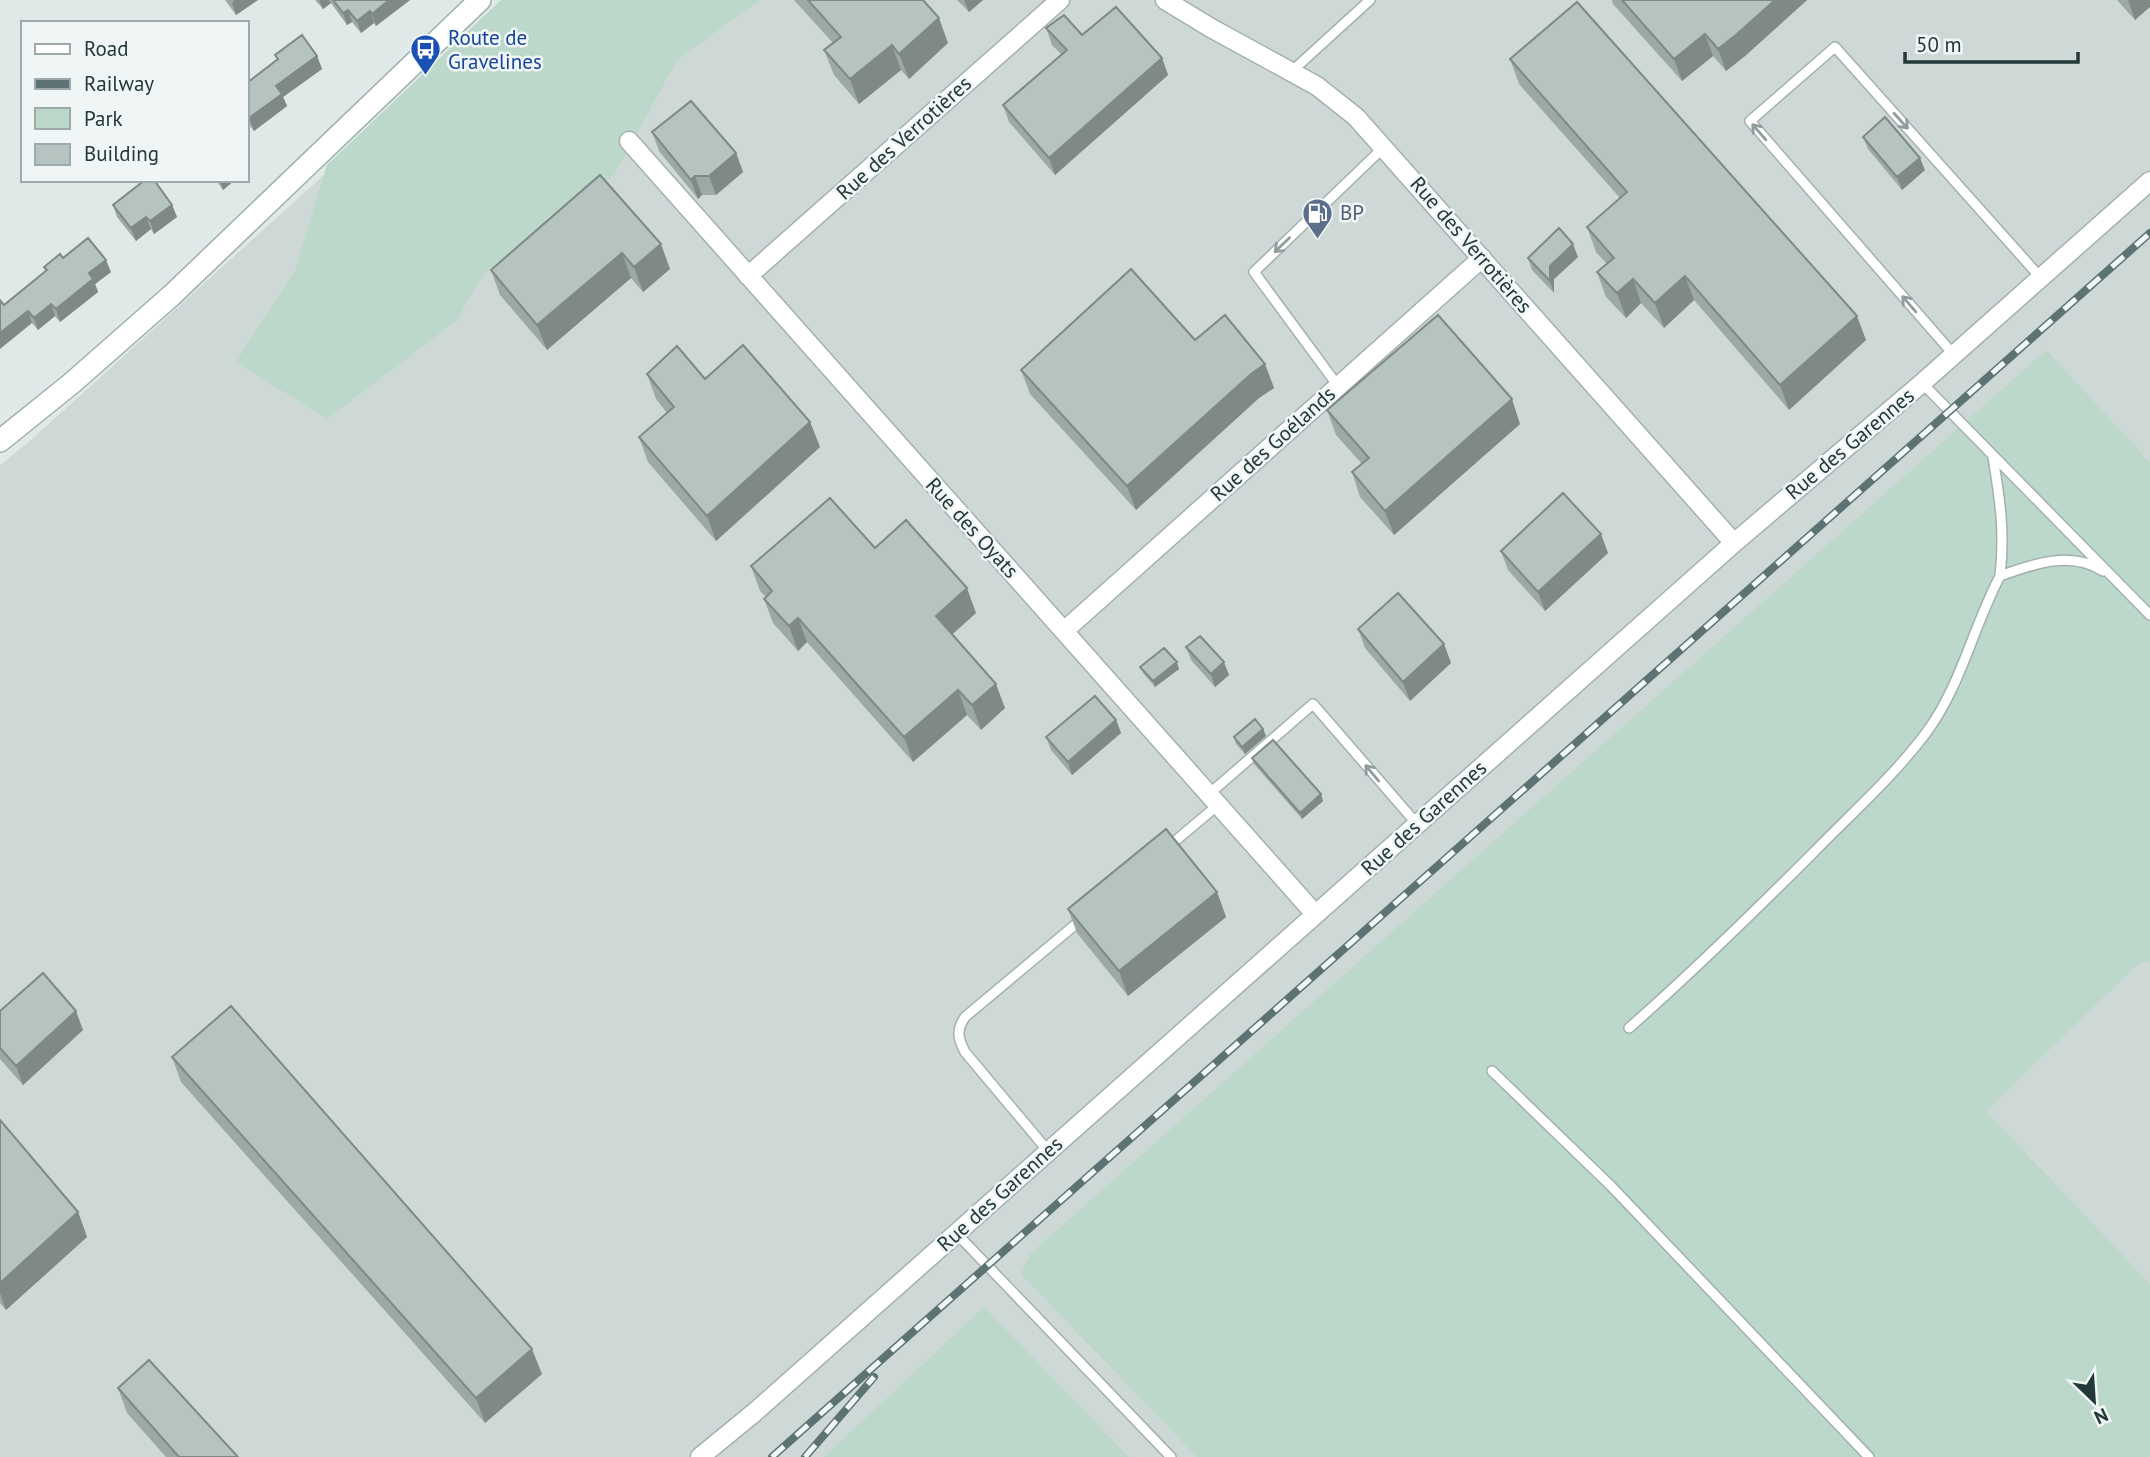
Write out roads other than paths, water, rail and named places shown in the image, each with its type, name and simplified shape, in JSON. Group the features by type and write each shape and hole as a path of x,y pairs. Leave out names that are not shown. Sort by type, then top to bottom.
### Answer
{"main road":[{"path":"1,439 72,383 172,295 481,0"}],"street":[{"name":"Rue des Verrotières","path":"748,276 1059,0"},
{"name":"Rue des Verrotières","path":"1166,0 1317,86 1341,103 1384,147 1734,543"},
{"name":"Rue des Oyats","path":"629,141 1315,914"},
{"name":"Rue des Garennes","path":"700,1457 755,1412 1734,543 1922,383 2150,181"},
{"name":"Rue des Goélands","path":"1063,631 1482,258"}],"lane":[{"path":"1291,72 1370,0"},
{"path":"1954,355 1750,121 1835,47 2041,278"},
{"path":"1338,386 1254,272 1384,147"},
{"path":"1922,383 2150,615"},
{"path":"1629,1028 1692,973 1878,787 1927,732 1972,646 1985,603 2000,576 2004,542 1993,455"},
{"path":"2000,576 2029,565 2069,559 2089,562 2116,579"},
{"path":"1165,850 1313,704 1417,824"},
{"path":"1048,1151 965,1052 958,1031 965,1017 1091,912"},
{"path":"1492,1071 1611,1186 1869,1457"},
{"path":"956,1233 1171,1457"}],"railway":[{"path":"772,1457 2150,233"},
{"path":"805,1457 874,1377"}],"place":[{"name":"Route de Gravelines","path":"425,77"},
{"name":"BP","path":"1317,240"}]}
